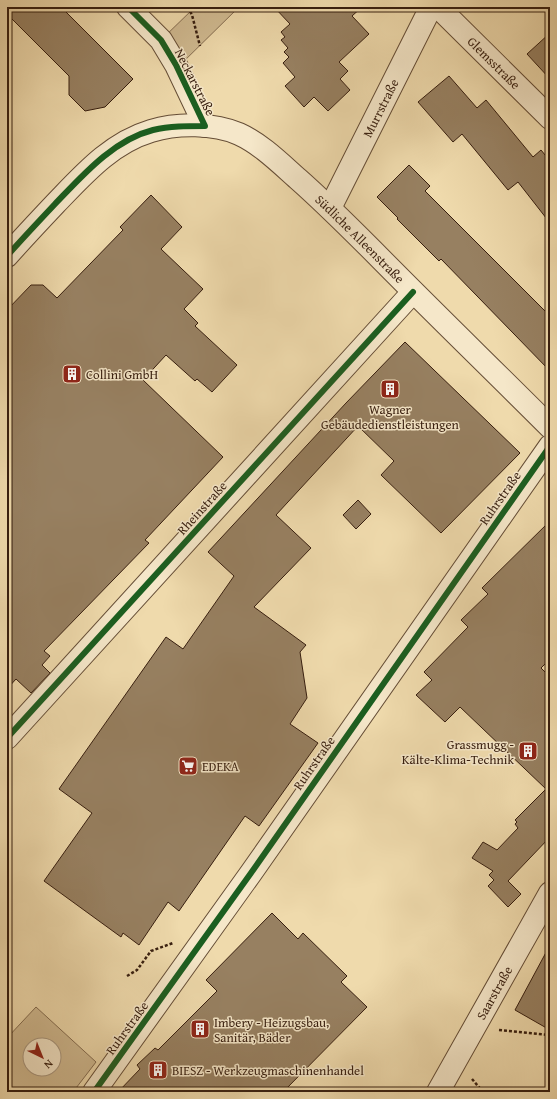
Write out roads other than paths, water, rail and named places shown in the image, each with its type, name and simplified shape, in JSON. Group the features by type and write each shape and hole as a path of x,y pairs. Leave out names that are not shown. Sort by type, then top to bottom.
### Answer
{"street":[{"name":"Neckarstraße","path":"7,256 74,184 104,155 122,144 152,130 175,126 205,126 176,65 161,40 128,7"},
{"name":"Glemsstraße","path":"429,9 550,118"},
{"name":"Murrstraße","path":"330,208 429,9"},
{"name":"Südliche Alleenstraße","path":"205,126 223,129 240,135 254,142 270,154 330,208 550,427"},
{"name":"Rheinstraße","path":"7,738 413,292"},
{"name":"Ruhrstraße","path":"94,1092 257,879 550,446"},
{"name":"Saarstraße","path":"438,1092 550,893"}],"place":[{"name":"Collini GmbH","path":"72,374"},
{"name":"Wagner Gebäudedienstleistungen","path":"390,389"},
{"name":"Grassmugg - Kälte-Klima-Technik","path":"528,751"},
{"name":"EDEKA","path":"188,766"},
{"name":"Imbery - Heizugsbau, Sanitär, Bäder","path":"200,1029"},
{"name":"BIESZ - Werkzeugmaschinenhandel","path":"158,1070"}]}
